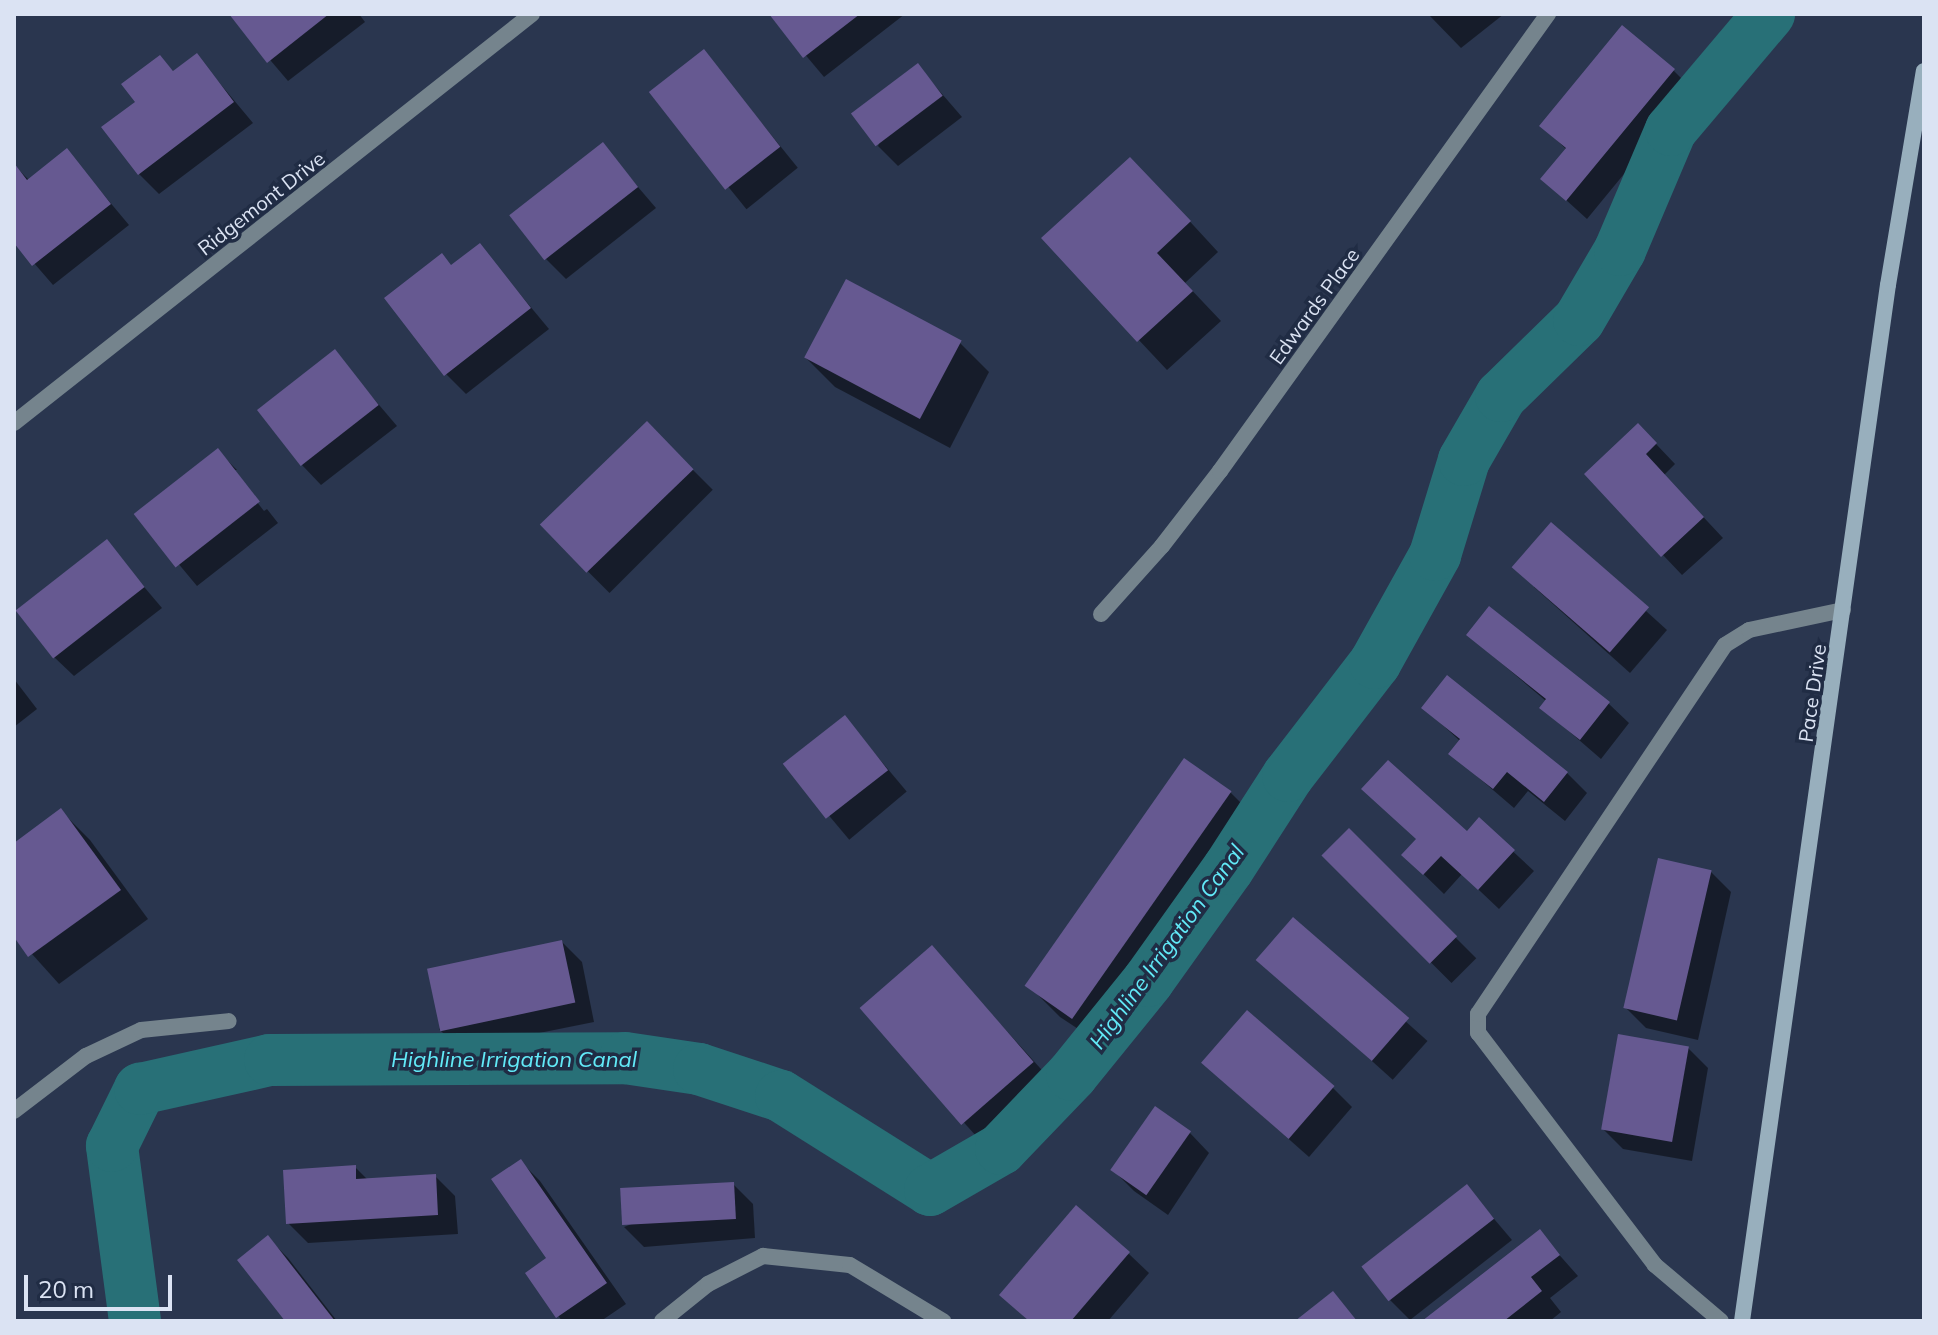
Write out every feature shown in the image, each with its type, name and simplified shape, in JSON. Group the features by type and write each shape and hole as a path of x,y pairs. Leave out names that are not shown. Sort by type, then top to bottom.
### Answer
{"street":[{"name":"Ridgemont Drive","path":"14,423 532,14"},
{"name":"Edwards Place","path":"1101,614 1162,546 1220,471 1548,14"},
{"name":"Pace Drive","path":"1742,1321 1888,285 1924,71"},
{"path":"1721,1321 1655,1265 1478,1033 1478,1014 1725,645 1749,630 1843,610"},
{"path":"14,1111 86,1056 141,1030 229,1021"},
{"path":"662,1321 708,1284 763,1256 850,1265 943,1321"}],"building":[{"path":"229,14 329,14 267,63"},
{"path":"769,14 860,14 803,58"},
{"path":"1622,25 1675,69 1566,201 1540,179 1566,148 1539,126"},
{"path":"704,49 780,147 725,190 649,92"},
{"path":"197,53 234,102 138,175 101,127 135,102 121,84 160,55 173,71"},
{"path":"918,63 943,96 876,146 851,114"},
{"path":"603,142 638,187 544,260 509,215"},
{"path":"67,148 111,204 32,266 14,243 14,163 27,180"},
{"path":"1130,157 1191,221 1157,253 1193,291 1137,342 1041,238"},
{"path":"480,243 531,308 444,376 384,298 442,253 451,265"},
{"path":"846,279 962,341 920,419 804,358"},
{"path":"335,349 379,405 301,466 257,410"},
{"path":"647,421 694,469 586,573 540,525"},
{"path":"1638,423 1657,443 1646,454 1704,517 1661,557 1584,474"},
{"path":"218,448 260,502 176,567 134,514"},
{"path":"1551,522 1649,607 1610,653 1512,567"},
{"path":"107,539 145,587 53,658 16,610"},
{"path":"1489,606 1610,702 1580,740 1539,708 1546,699 1466,635"},
{"path":"1447,675 1568,772 1544,802 1507,772 1493,789 1448,754 1460,739 1421,708"},
{"path":"845,715 888,770 826,819 783,764"},
{"path":"1184,758 1232,791 1072,1019 1025,986"},
{"path":"1388,760 1467,831 1479,817 1515,850 1478,890 1441,856 1423,875 1401,855 1416,839 1361,789"},
{"path":"61,808 121,890 28,957 14,937 14,843"},
{"path":"1349,828 1457,936 1430,964 1321,856"},
{"path":"1658,858 1712,870 1677,1020 1623,1008"},
{"path":"1293,917 1409,1018 1372,1061 1256,960"},
{"path":"562,940 575,1003 440,1031 427,969"},
{"path":"932,945 1034,1062 961,1125 860,1008"},
{"path":"1247,1010 1335,1086 1289,1139 1201,1063"},
{"path":"1618,1034 1689,1047 1672,1142 1601,1130"},
{"path":"1155,1106 1191,1131 1146,1195 1110,1170"},
{"path":"521,1159 607,1283 556,1318 525,1273 546,1258 491,1179"},
{"path":"356,1165 356,1179 436,1174 438,1215 286,1224 283,1170"},
{"path":"734,1182 736,1219 622,1225 620,1188"},
{"path":"1467,1184 1494,1219 1388,1301 1361,1266"},
{"path":"1076,1205 1130,1252 1071,1321 1029,1321 999,1295"},
{"path":"1540,1229 1560,1255 1531,1277 1542,1291 1504,1321 1422,1321"},
{"path":"268,1235 335,1321 285,1321 237,1260"},
{"path":"1333,1291 1357,1321 1295,1321"}],"waterway":[{"name":"Highline Irrigation Canal","path":"135,1321 112,1146 140,1089 270,1060 625,1058 699,1069 781,1096 930,1190 1001,1149 1072,1075 1148,981 1228,869 1288,776 1375,663 1435,555 1464,460 1501,396 1579,320 1620,250 1671,130 1769,14"}]}
